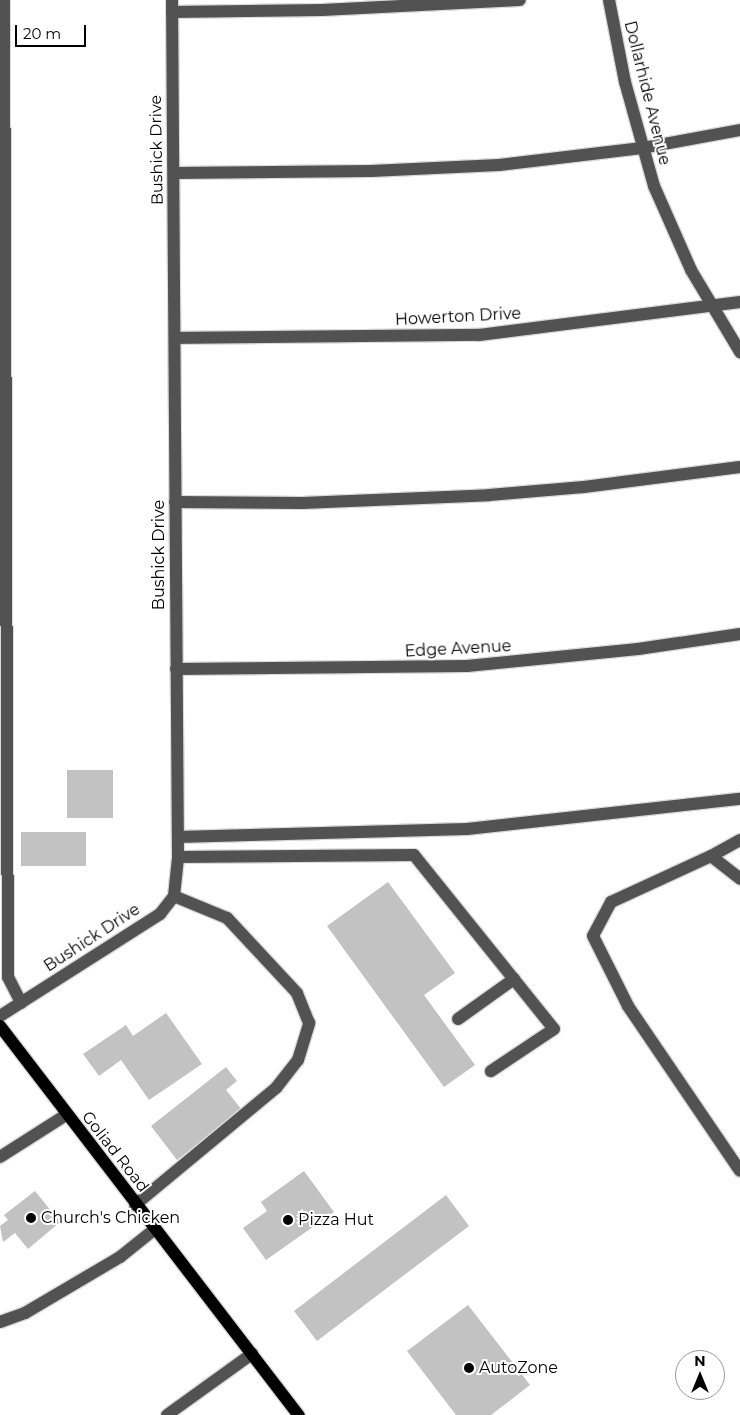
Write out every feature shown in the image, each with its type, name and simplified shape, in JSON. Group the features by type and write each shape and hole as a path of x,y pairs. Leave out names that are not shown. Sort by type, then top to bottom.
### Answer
{"main road":[{"name":"Goliad Road","path":"0,1026 135,1205 299,1415"}],"street":[{"path":"4,0 8,977 21,1003"},
{"path":"172,6 322,10 520,0"},
{"name":"Dollarhide Avenue","path":"609,0 642,148 654,186 684,253 712,306 740,352"},
{"name":"Bushick Drive","path":"0,1016 160,914 174,896 178,837 176,338 172,6"},
{"path":"174,173 371,171 499,165 642,148 740,130"},
{"name":"Howerton Drive","path":"176,338 479,335 740,302"},
{"path":"176,502 302,503 489,496 584,487 740,467"},
{"name":"Edge Avenue","path":"176,669 467,666 629,650 740,634"},
{"path":"178,837 467,829 740,799"},
{"path":"740,840 711,856 611,902 594,936 628,1006 740,1171"},
{"path":"178,857 414,855 554,1028 492,1071"},
{"path":"711,856 740,879"},
{"path":"135,1205 276,1088 298,1060 309,1023 297,993 228,918 174,896"},
{"path":"458,1019 514,979"},
{"path":"0,1157 66,1115"},
{"path":"0,1322 25,1313 120,1257 155,1229"},
{"path":"167,1415 252,1354"}],"building":[{"path":"67,770 113,770 113,818 67,818"},
{"path":"21,832 86,832 86,866 21,866"},
{"path":"388,882 455,973 424,995 475,1065 444,1087 327,926"},
{"path":"166,1013 202,1064 149,1100 121,1060 99,1076 83,1054 126,1025 133,1036"},
{"path":"226,1067 237,1081 226,1090 242,1110 177,1160 151,1126"},
{"name":"Pizza Hut","path":"304,1171 334,1212 266,1260 243,1228 267,1211 261,1202"},
{"name":"Church's Chicken","path":"35,1191 60,1222 28,1249 15,1233 3,1242 0,1226 8,1220 4,1215"},
{"path":"446,1195 469,1226 317,1341 294,1311"},
{"name":"AutoZone","path":"468,1305 530,1385 491,1415 456,1415 407,1351"}],"place":[{"name":"Church's Chicken","path":"31,1218"},
{"name":"Pizza Hut","path":"288,1220"},
{"name":"AutoZone","path":"469,1368"}]}
